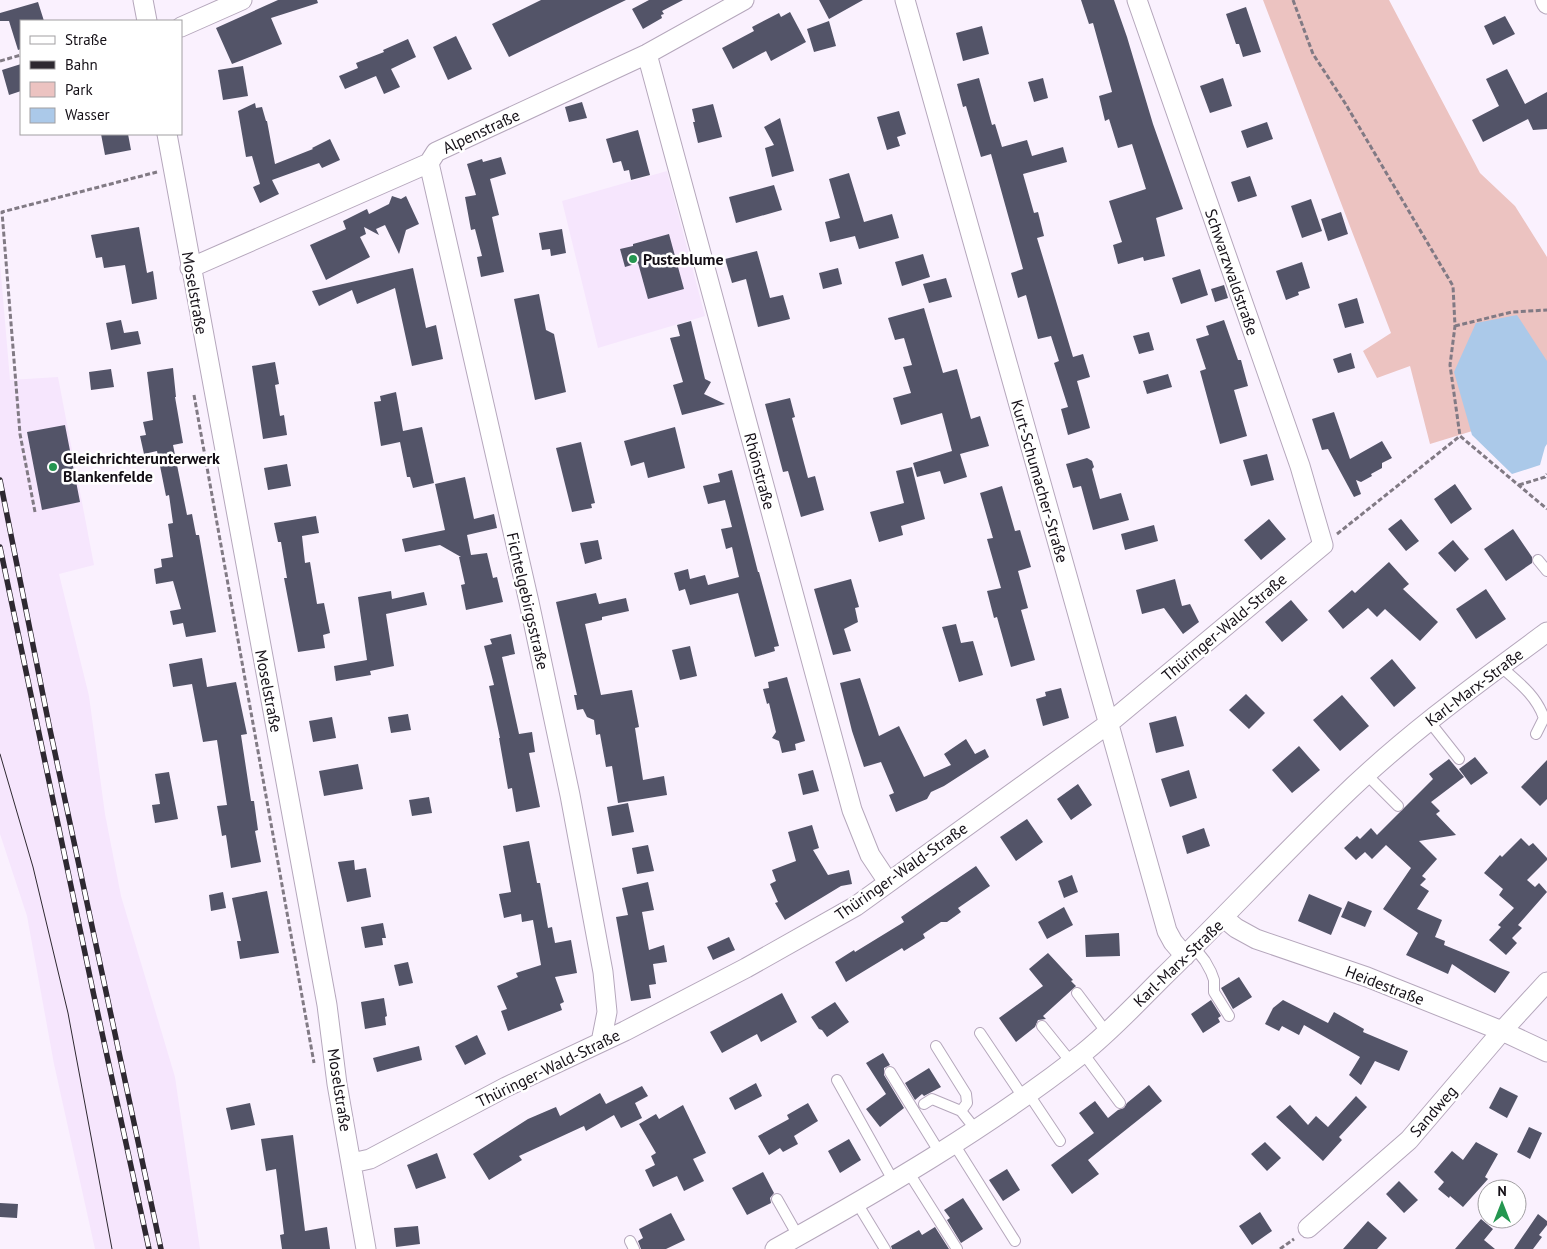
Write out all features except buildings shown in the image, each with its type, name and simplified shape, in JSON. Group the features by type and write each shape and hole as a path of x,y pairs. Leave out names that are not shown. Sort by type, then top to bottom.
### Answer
{"street":[{"path":"144,0 148,20"},
{"path":"182,27 242,0"},
{"name":"Alpenstraße","path":"190,268 429,163 436,152 646,54 744,0"},
{"name":"Kurt-Schumacher-Straße","path":"905,0 1167,931 1173,942 1189,952"},
{"name":"Schwarzwaldstraße","path":"1137,0 1300,466 1323,545"},
{"path":"1545,0 1547,4"},
{"name":"Rhönstraße","path":"646,54 852,810 870,855 888,882"},
{"name":"Moselstraße","path":"167,135 190,268 327,1005 337,1084 366,1249"},
{"name":"Fichtelgebirgsstraße","path":"429,163 529,602 572,802 603,972 607,1012 601,1042"},
{"name":"Thüringer-Wald-Straße","path":"352,1163 370,1159 506,1087 625,1031 746,968 856,906 1108,724 1323,545"},
{"name":"Karl-Marx-Straße","path":"790,1244 976,1130 1077,1058 1106,1033 1224,918 1338,801 1429,721 1547,632"},
{"name":"Heidestraße","path":"1224,918 1236,928 1256,939 1367,977 1502,1031 1547,1052"},
{"name":"Sandweg","path":"1308,1228 1409,1140 1502,1031 1547,982"}],"lane":[{"path":"1538,560 1547,571"},
{"path":"1500,666 1532,695 1540,706 1544,718 1536,734"},
{"path":"1429,721 1459,759"},
{"path":"1367,775 1398,806"},
{"path":"1189,952 1205,961 1214,980 1214,992 1229,1016"},
{"path":"1077,992 1106,1033"},
{"path":"1042,1026 1077,1058 1120,1103"},
{"path":"980,1033 1060,1141"},
{"path":"936,1046 966,1094 967,1103 961,1110"},
{"path":"890,1072 1015,1242"},
{"path":"837,1080 902,1177 957,1249"},
{"path":"924,1104 932,1099 961,1110 976,1130"},
{"path":"777,1199 790,1244"},
{"path":"858,1203 885,1249"}],"path":[{"path":"1293,0 1313,54 1345,103 1453,286 1455,326 1450,365 1460,436 1547,509"},
{"path":"0,61 20,55"},
{"path":"153,163 156,182"},
{"path":"35,512 20,434 2,212 173,168"},
{"path":"1455,326 1512,312 1547,310"},
{"path":"194,394 315,1070"},
{"path":"1323,545 1460,436"},
{"path":"1518,484 1545,477 1547,474"}],"shaded area":[{"name":"Pusteblume","path":"667,171 705,316 598,348 562,201"},
{"path":"0,263 10,380 58,377 94,565 59,574 89,696 105,814 121,896 175,1077 200,1249 95,1249 54,1064 27,916 0,834"}],"green space":[{"path":"1263,0 1389,0 1480,173 1515,206 1547,257 1547,408 1430,444 1410,366 1377,378 1363,351 1391,333"}],"water":[{"path":"1517,315 1547,361 1547,444 1540,465 1512,474 1472,435 1454,372 1476,323"}],"tram line":[{"path":"0,754 33,867 68,1013 112,1249"}],"railway":[{"path":"0,480 49,725 161,1249"},
{"path":"0,547 149,1249"}],"place":[{"name":"Pusteblume","path":"633,259"},
{"name":"Gleichrichterunterwerk Blankenfelde","path":"53,467"}]}
